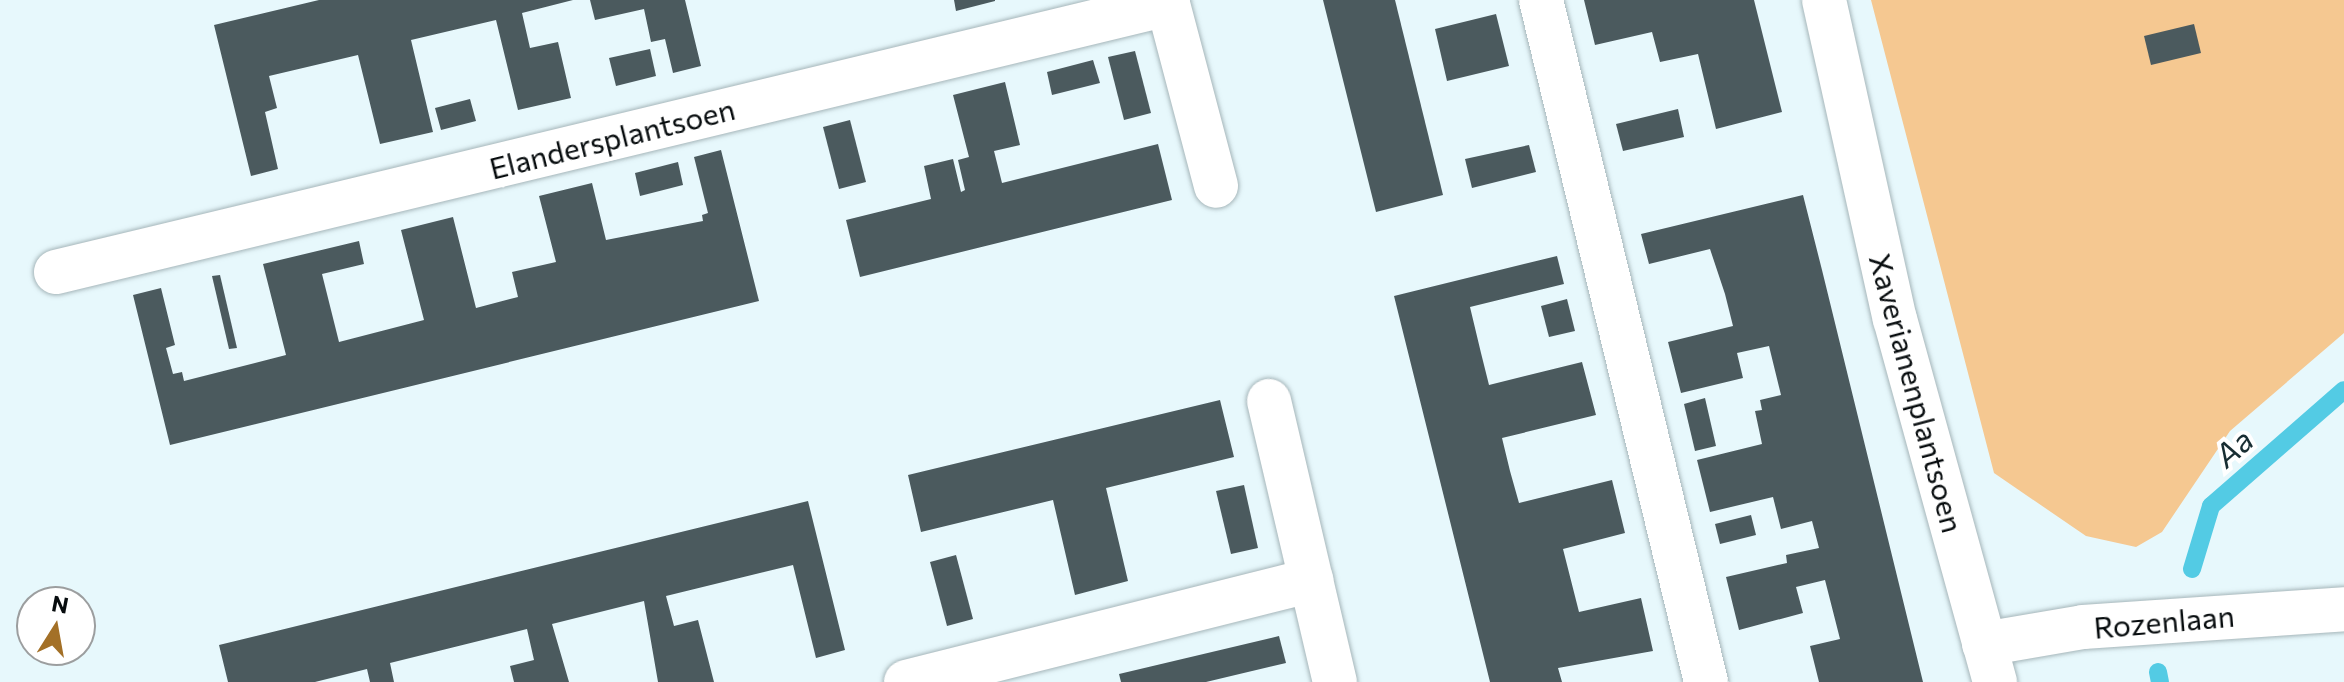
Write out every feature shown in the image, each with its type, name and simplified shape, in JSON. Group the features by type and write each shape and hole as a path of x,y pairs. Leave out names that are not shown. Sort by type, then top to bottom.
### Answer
{"street":[{"path":"1541,0 1706,682"},
{"name":"Xaverianenplantsoen","path":"1824,0 1895,319 1990,663"},
{"name":"Elandersplantsoen","path":"56,272 1167,2 1216,186"},
{"path":"1269,401 1335,682"},
{"path":"906,682 1311,580"},
{"name":"Rozenlaan","path":"1990,663 2083,627 2344,609"}],"shaded area":[{"path":"1871,0 2344,0 2344,333 2230,431 2162,532 2136,547 2086,536 1994,473"}],"building":[{"path":"319,0 573,0 522,13 530,48 558,42 571,98 518,110 496,20 411,40 433,132 380,144 358,55 269,76 277,108 265,112 278,169 251,176 214,25"},
{"path":"590,0 685,0 701,66 673,73 665,39 651,42 644,9 595,20"},
{"path":"954,0 995,0 995,1 956,11"},
{"path":"1323,0 1395,0 1443,195 1376,212"},
{"path":"1584,0 1754,0 1782,112 1716,129 1698,54 1660,62 1652,32 1595,45"},
{"path":"1496,14 1509,66 1447,81 1435,29"},
{"path":"2194,24 2201,53 2151,65 2144,36"},
{"path":"650,49 656,76 616,86 609,58"},
{"path":"1135,51 1151,113 1124,120 1108,57"},
{"path":"1093,60 1100,83 1052,95 1047,72"},
{"path":"1005,82 1020,145 994,151 1002,183 1158,144 1172,200 860,277 846,220 931,199 924,166 953,159 961,192 965,190 958,160 969,157 953,95"},
{"path":"470,99 476,121 441,130 435,108"},
{"path":"1678,109 1684,137 1623,151 1616,124"},
{"path":"850,120 866,182 839,189 823,127"},
{"path":"1529,145 1536,172 1472,188 1465,159"},
{"path":"721,150 759,301 170,445 133,295 161,288 175,345 166,348 173,374 182,372 184,381 286,355 263,264 359,241 364,264 322,274 339,342 424,320 401,230 453,217 476,308 518,297 512,272 556,262 539,196 592,183 606,240 703,221 702,215 708,213 694,157"},
{"path":"678,162 683,185 640,196 635,173"},
{"path":"1803,195 1923,682 1819,682 1810,646 1840,639 1825,580 1796,587 1803,613 1739,630 1726,577 1787,563 1786,555 1819,548 1812,521 1781,529 1773,497 1710,512 1697,460 1762,444 1755,411 1762,410 1760,400 1781,395 1769,346 1737,353 1743,378 1681,393 1668,342 1733,326 1725,294 1710,249 1649,264 1641,234"},
{"path":"1557,256 1564,284 1470,307 1481,353 1489,385 1582,362 1596,415 1502,438 1510,471 1519,503 1612,480 1625,533 1563,549 1579,612 1641,598 1653,651 1558,668 1562,682 1490,682 1394,296"},
{"path":"220,275 237,348 229,349 212,276"},
{"path":"1567,299 1575,331 1549,337 1541,306"},
{"path":"1705,398 1716,446 1695,451 1684,404"},
{"path":"1220,400 1234,457 1106,488 1128,581 1075,595 1053,500 921,532 908,475"},
{"path":"1244,485 1258,548 1231,554 1216,491"},
{"path":"808,501 845,650 816,658 793,565 666,596 674,626 698,620 714,682 658,682 644,601 552,624 569,682 514,682 510,666 534,660 527,629 390,663 394,682 370,682 367,669 315,682 228,682 219,645"},
{"path":"1751,515 1756,535 1720,544 1715,524"},
{"path":"956,555 973,619 947,626 930,562"},
{"path":"1279,636 1286,663 1206,682 1121,682 1119,674"}],"waterway":[{"name":"Aa","path":"2192,569 2211,506 2344,390"},
{"path":"2158,672 2160,682"}]}
